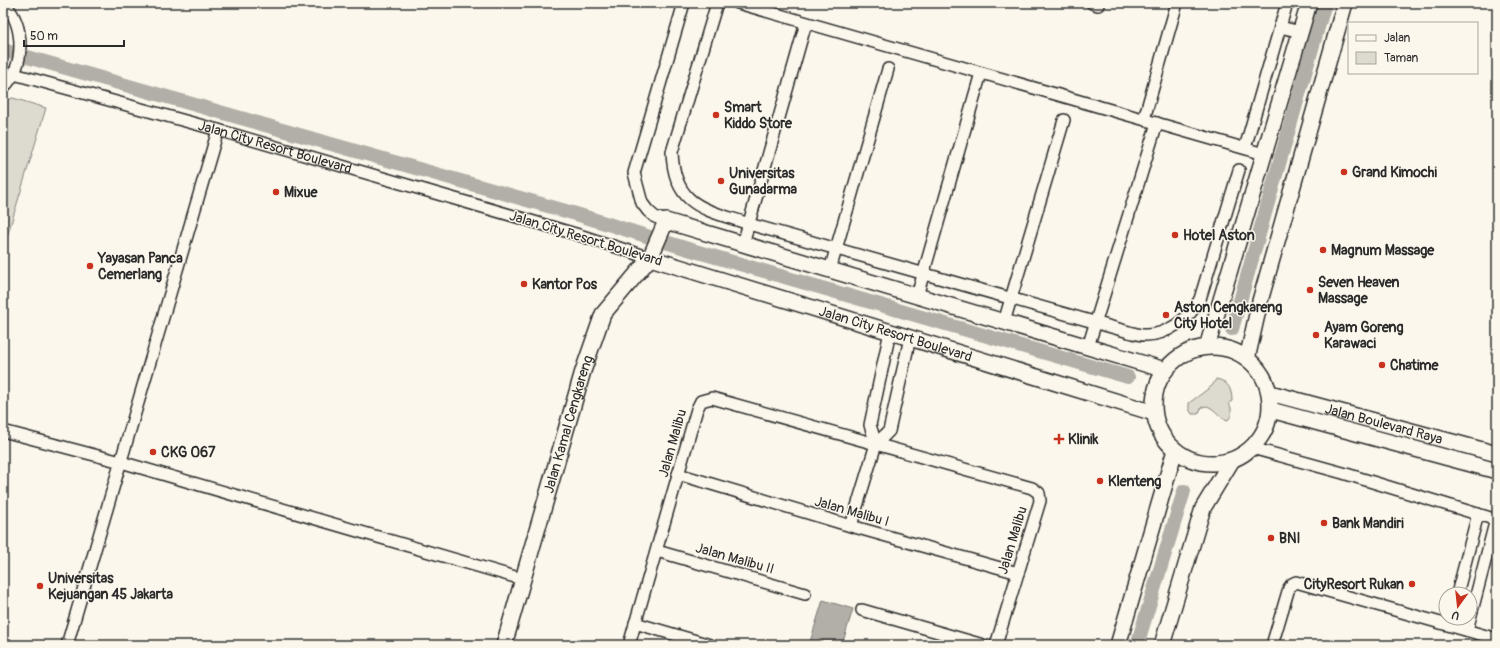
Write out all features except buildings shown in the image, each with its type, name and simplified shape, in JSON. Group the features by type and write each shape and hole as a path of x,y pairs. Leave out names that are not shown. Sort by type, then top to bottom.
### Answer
{"street":[{"path":"3,88 15,71 20,40 16,21 4,3"},
{"path":"684,3 634,173 642,203 664,226 743,244 1165,370"},
{"path":"716,3 672,152 673,168 680,186 688,198 700,207 749,224 1145,335 1160,332 1176,325 1195,308 1200,299 1239,170"},
{"path":"738,3 1264,154"},
{"path":"1144,120 1177,3"},
{"path":"1246,148 1287,3"},
{"path":"1207,347 1309,3"},
{"path":"1247,359 1260,302 1345,3"},
{"path":"743,244 806,23"},
{"path":"1280,26 1301,32"},
{"path":"830,270 888,69"},
{"name":"Jalan City Resort Boulevard","path":"15,71 579,235 652,253 890,332 1154,413"},
{"path":"917,296 981,72"},
{"path":"1004,322 1064,120"},
{"path":"1088,347 1157,123"},
{"path":"67,645 218,130"},
{"name":"Jalan Kamal Cengkareng","path":"504,645 583,371 603,314 652,253 664,226"},
{"path":"876,444 870,424 890,332"},
{"path":"851,526 876,444 889,431 910,338"},
{"path":"1207,347 1221,348 1235,352 1247,359 1263,375 1270,393 1270,410 1268,422 1264,432 1252,448 1232,460 1218,463 1202,462 1188,458 1175,450 1165,440 1158,427 1154,413 1154,398 1157,384 1165,370 1172,362 1183,354 1207,347"},
{"name":"Jalan Boulevard Raya","path":"1270,393 1497,454"},
{"name":"Jalan Malibu","path":"630,645 697,409 701,401 712,398 1032,488 1039,493 1040,501 996,645"},
{"name":"Jalan Boulevard Raya","path":"1270,410 1497,471"},
{"path":"3,431 120,462 522,579"},
{"path":"1252,448 1343,473 1496,520 1467,630"},
{"path":"1118,645 1175,450"},
{"path":"1162,645 1203,508 1232,460"},
{"name":"Jalan Malibu I","path":"678,474 851,526 1018,573"},
{"path":"1459,586 1478,514"},
{"name":"Jalan Malibu II","path":"657,551 805,594"},
{"path":"1272,645 1289,588 1296,582 1438,619"},
{"path":"862,610 982,645"},
{"path":"635,623 710,645"},
{"path":"1458,626 1497,639"}],"green space":[{"path":"13,98 46,108 3,250 3,101"},
{"path":"1216,379 1224,382 1230,389 1232,401 1229,403 1231,408 1231,416 1228,420 1207,406 1202,407 1198,414 1192,414 1189,409 1189,403 1212,386"}],"shaded area":[{"path":"823,600 853,609 842,645 809,645"}],"waterway":[{"path":"1232,329 1325,3"},
{"path":"3,50 576,214 688,249 1128,377"},
{"path":"1137,645 1184,491"}],"place":[{"name":"Smart Kiddo Store","path":"716,115"},
{"name":"Grand Kimochi","path":"1344,172"},
{"name":"Universitas Gunadarma","path":"721,181"},
{"name":"Mixue","path":"276,192"},
{"name":"Hotel Aston","path":"1175,235"},
{"name":"Magnum Massage","path":"1323,250"},
{"name":"Yayasan Panca Cemerlang","path":"90,266"},
{"name":"Kantor Pos","path":"524,284"},
{"name":"Seven Heaven Massage","path":"1310,290"},
{"name":"Aston Cengkareng City Hotel","path":"1166,315"},
{"name":"Ayam Goreng Karawaci","path":"1316,335"},
{"name":"Chatime","path":"1382,365"},
{"name":"Klinik","path":"1059,439"},
{"name":"CKG 067","path":"153,452"},
{"name":"Klenteng","path":"1100,481"},
{"name":"Bank Mandiri","path":"1324,523"},
{"name":"BNI","path":"1271,538"},
{"name":"CityResort Rukan","path":"1412,584"},
{"name":"Universitas Kejuangan 45 Jakarta","path":"40,586"}]}
